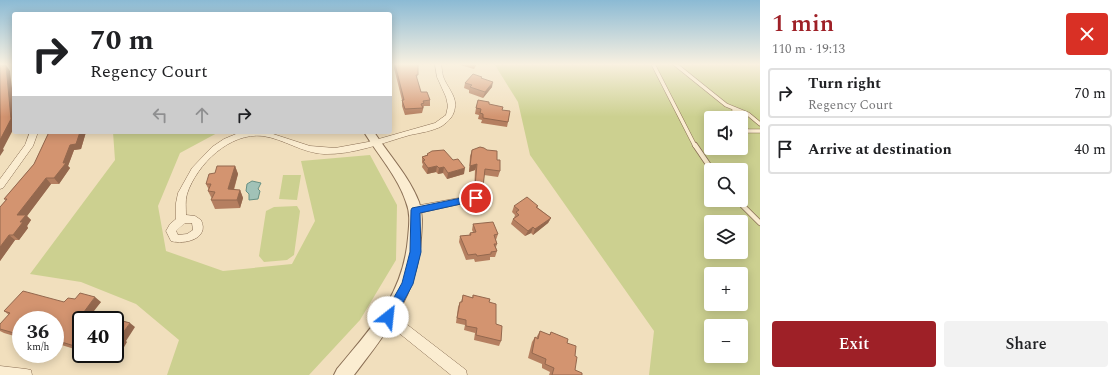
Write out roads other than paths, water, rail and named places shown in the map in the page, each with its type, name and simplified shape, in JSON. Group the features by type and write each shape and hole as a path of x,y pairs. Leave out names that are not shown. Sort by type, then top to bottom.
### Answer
{"street":[{"path":"181,221 182,195 192,174 207,156 234,137 243,134 265,134 307,149 325,151 349,149 372,138 438,125 449,116 452,106 450,97 442,82"},
{"path":"0,186 29,146 33,134"},
{"path":"343,375 388,317 407,284 416,252 416,210 408,192 372,138"},
{"path":"416,210 476,198"},
{"path":"388,317 461,375"},
{"path":"0,372 26,375"}],"lane":[{"path":"662,82 691,140 707,163"},
{"path":"696,82 711,94 734,109 748,114 760,124"},
{"path":"748,131 760,131"},
{"path":"744,207 760,223"}],"water":[{"path":"252,181 261,183 258,189 260,191 258,199 249,200 249,194 246,191 247,184"}]}
